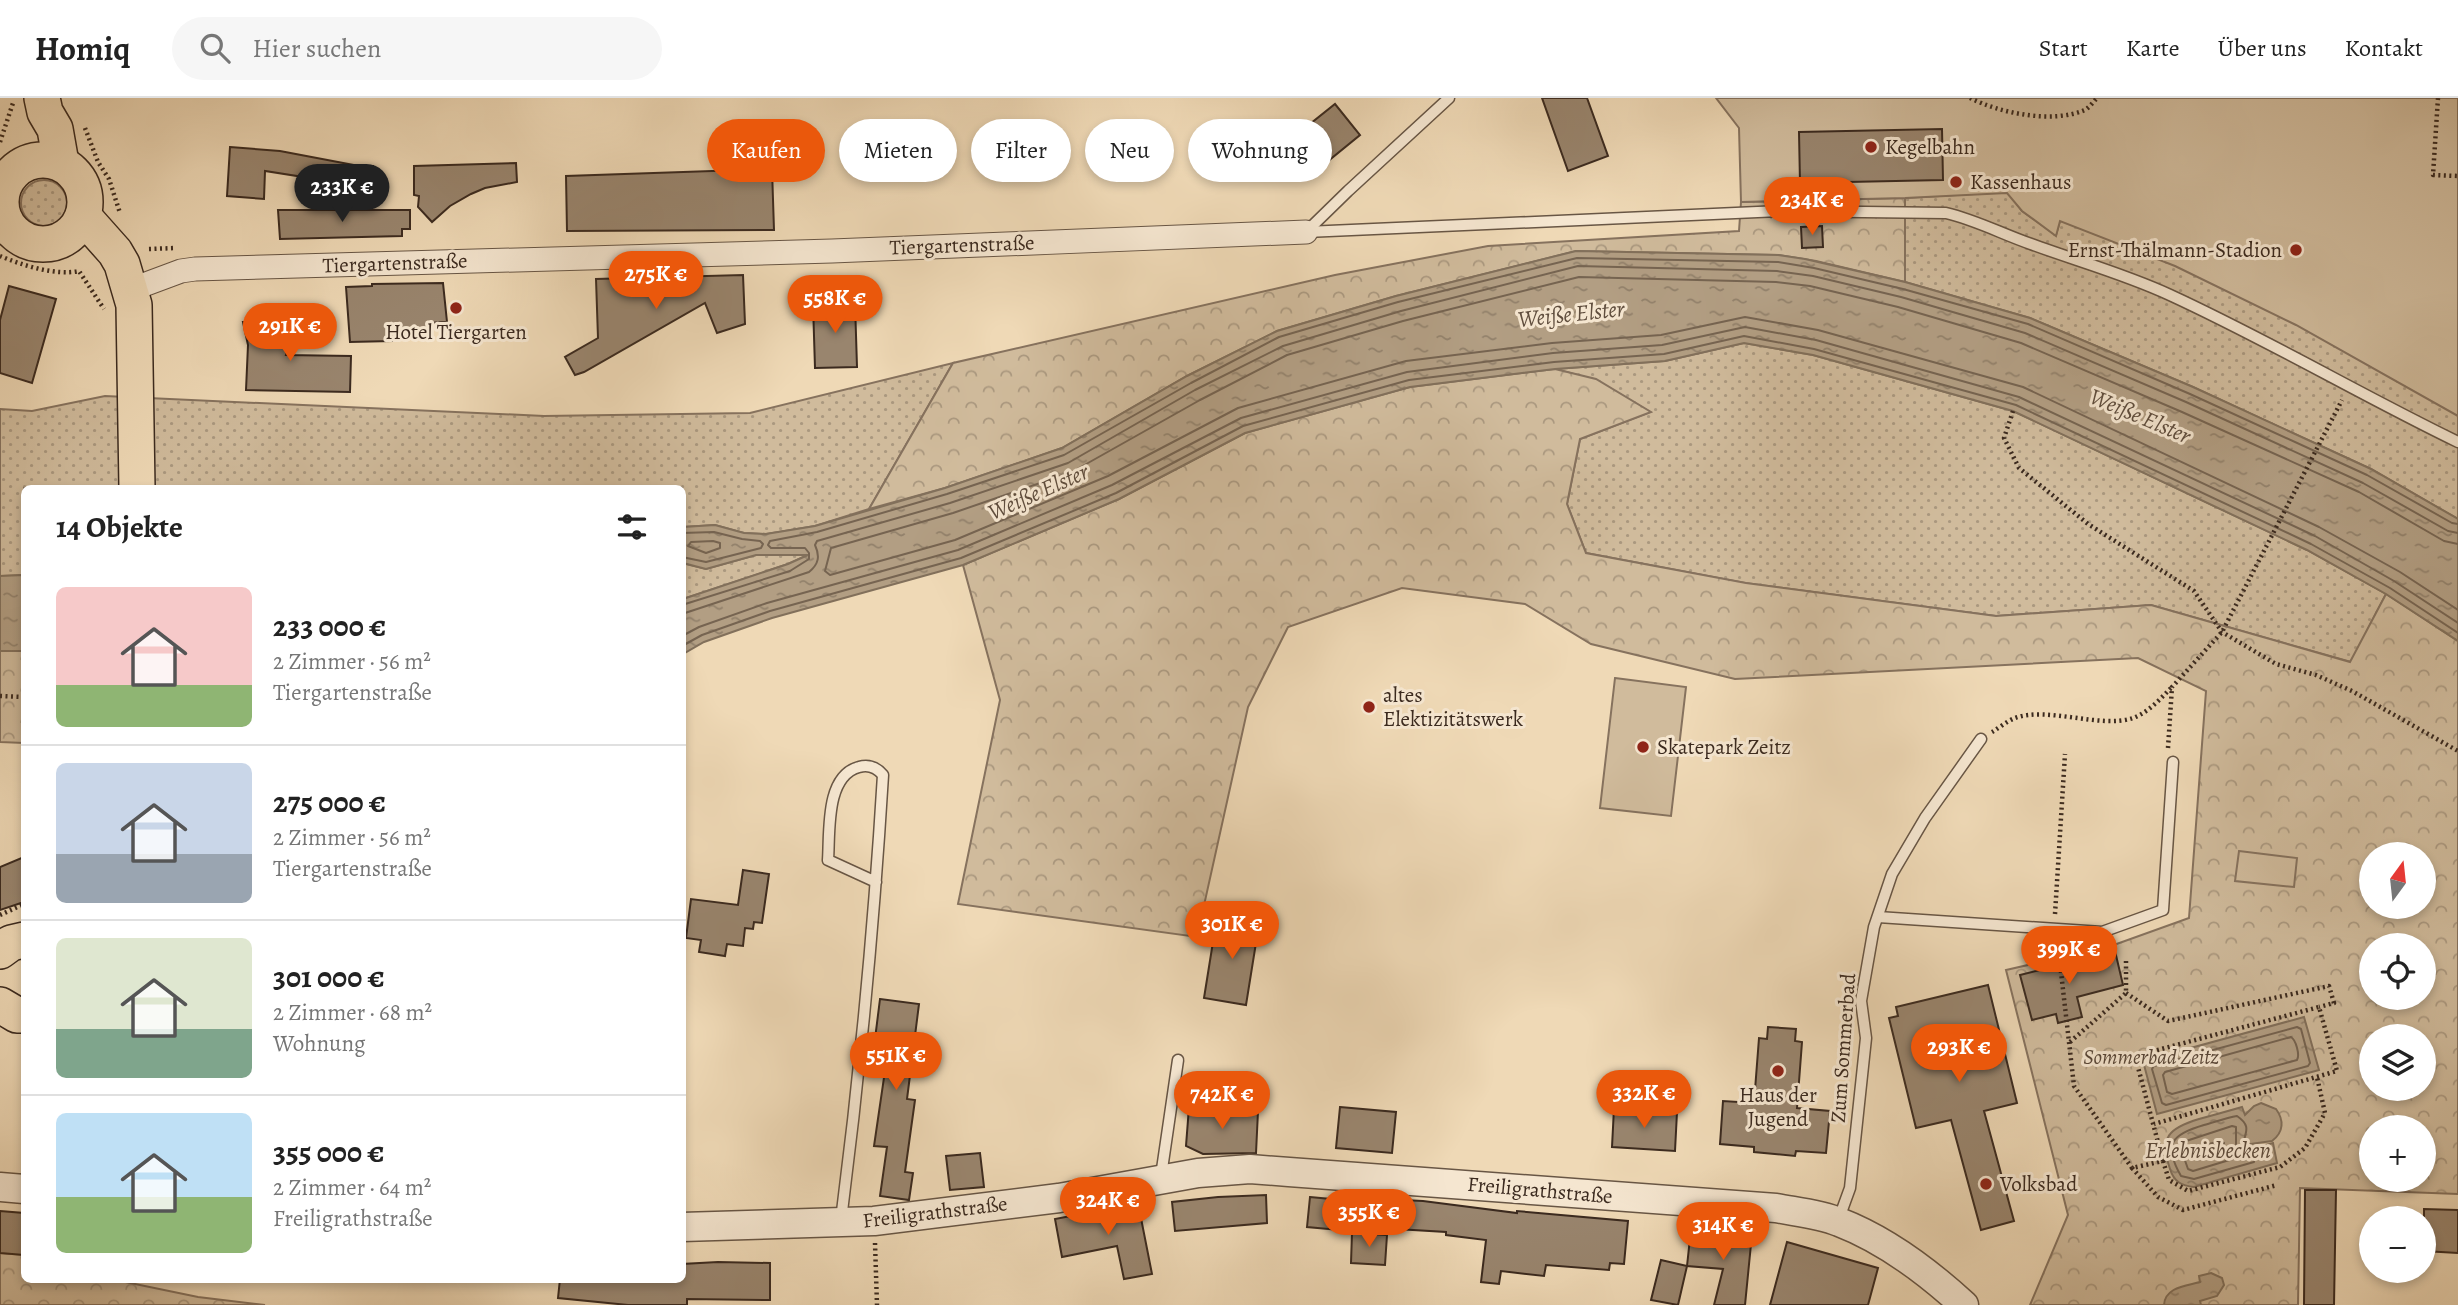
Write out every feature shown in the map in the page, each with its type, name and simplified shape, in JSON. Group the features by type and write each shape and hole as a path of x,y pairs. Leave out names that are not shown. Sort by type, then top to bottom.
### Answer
{"main road":[{"path":"33,103 55,129 46,162"},
{"path":"46,162 77,176 83,185 86,206 72,228 43,244 33,243 16,234 2,221 4,186 14,170 46,162"},
{"path":"72,228 90,258 130,290 134,305 137,485"},
{"path":"0,951 11,943 21,941"}],"street":[{"name":"Tiergartenstraße","path":"130,290 181,271 195,269 832,251 1306,232"},
{"name":"Freiligrathstraße","path":"686,1227 874,1221 1059,1198 1160,1179 1250,1169 1289,1171 1750,1205 1838,1221 1888,1246 1964,1305"},
{"path":"0,1186 21,1189"}],"lane":[{"path":"1306,232 1450,98"},
{"path":"1306,232 1782,211 1946,212 1970,219 2029,244 2116,272 2170,295 2458,442"},
{"name":"Zum Sommerbad","path":"1838,1221 1850,1188 1866,1038 1861,1001 1878,917 1892,874 1925,818 1981,739"},
{"path":"1878,917 2102,932 2163,910 2174,762"},
{"name":"Freiligrathstraße","path":"841,1222 854,1117 876,882 883,775 877,768 856,767 832,795 828,860 876,882"},
{"path":"1160,1179 1178,1060"}],"path":[{"path":"1970,98 2011,114 2061,115 2087,109 2097,98"},
{"path":"2438,98 2433,175 2458,176"},
{"path":"0,142 33,103"},
{"path":"98,162 109,179 121,215"},
{"path":"2,221 28,266 70,273 79,271"},
{"path":"1981,739 2016,717 2042,715 2119,721 2134,717 2150,708 2222,632 2344,396"},
{"path":"2013,411 2004,438 2019,468 2088,524 2194,591 2222,632 2276,664 2316,675 2352,691 2458,751"},
{"path":"2168,749 2172,687"},
{"path":"0,696 21,697"},
{"path":"2066,754 2054,929 2074,1086 2132,1168 2158,1197 2183,1210 2277,1185"},
{"path":"0,915 21,905"},
{"path":"2069,1042 2126,993 2126,959"},
{"path":"2126,993 2168,1021 2329,986 2334,1003 2134,1056 2169,1180 2188,1191 2280,1167 2305,1148 2325,1113 2317,1077"},
{"path":"2154,1124 2337,1071 2319,1007"},
{"path":"2132,1168 2163,1161"},
{"path":"874,1221 877,1305"}],"green space":[{"name":"Ernst-Thälmann-Stadion","path":"1716,98 2458,98 2458,416 2296,325 2175,266 2060,221 2056,236 2022,211 2007,193 1741,202 1739,128"},
{"path":"44,180 60,187 67,203 60,219 44,226 28,219 21,203 28,187"},
{"path":"2008,192 2022,211 2056,235 2060,221 2458,245 2458,519 2371,469 2193,387 2030,318 1905,282 1905,198"},
{"path":"1905,198 1905,282 1779,255 1576,251 1396,296 1277,331 1187,376 1062,448 945,488 869,509 953,363 1335,275 1488,246 1739,231 1741,202"},
{"path":"1744,343 1813,355 2013,411 2307,550 2386,594 2351,662 2151,605 1996,616 1745,583 1586,553 1567,504 1580,439 1650,412 1596,380 1555,369 1665,361"},
{"path":"953,363 869,509 815,526 766,534 744,533 715,525 686,527 686,485 21,485 21,575 0,576 0,409 32,411 105,396 544,416 750,413"},
{"name":"Sommerbad Zeitz","path":"1555,369 1596,379 1651,412 1580,439 1567,504 1586,553 1746,583 1996,616 2151,605 2350,662 2386,594 2458,641 2458,1194 2405,1192 2436,1192 2436,1115 2359,1115 2359,1190 2300,1188 2298,1305 2030,1305 2068,1215 2006,970 2111,946 2189,918 2206,691 2138,658 1735,679 1591,644 1525,604 1402,588 1288,627 1248,707 1197,937 958,904 1000,700 963,565 1119,499 1245,433 1410,387"},
{"path":"810,554 686,598 686,564 706,569 756,555"},
{"path":"0,651 21,651 21,743 0,742"},
{"name":"Skatepark Zeitz","path":"1615,678 1686,687 1671,816 1600,808"},
{"path":"2239,851 2297,858 2294,887 2235,881"},
{"path":"0,1253 21,1255 21,1283 130,1283 198,1297 265,1305 0,1305"}],"water":[{"name":"Weiße Elster","path":"1576,251 1778,255 1905,282 2030,318 2193,387 2371,469 2458,519 2458,641 2386,594 2307,550 2013,411 1813,355 1744,343 1665,361 1555,369 1410,387 1245,433 1119,499 963,565 772,618 704,642 686,652 686,598 808,555 756,555 706,569 686,564 686,527 715,525 744,533 766,534 815,526 945,488 1062,448 1187,376 1277,331 1396,296"},
{"path":"21,575 21,651 0,651 0,576"},
{"path":"2304,1017 2319,1070 2157,1114 2143,1061"},
{"name":"Erlebnisbecken","path":"2261,1103 2276,1109 2281,1130 2272,1141 2250,1144 2252,1149 2273,1143 2277,1163 2194,1187 2176,1180 2170,1169 2166,1149 2166,1141 2174,1130 2189,1122 2242,1107 2245,1115"},
{"path":"2211,1273 2222,1278 2224,1285 2217,1296 2200,1301 2201,1305 2164,1305 2165,1299 2172,1291 2200,1282 2199,1276"}],"building":[{"path":"1542,98 1587,98 1608,156 1568,171"},
{"path":"1335,104 1360,135 1332,158 1332,119 1316,119"},
{"name":"Kegelbahn","path":"1942,129 1943,180 1800,183 1799,132"},
{"path":"230,147 280,151 359,166 373,166 373,188 265,171 264,199 227,196"},
{"path":"516,163 517,182 485,188 471,194 450,206 432,222 418,207 419,196 414,195 414,166"},
{"path":"707,171 707,182 772,182 774,230 567,231 566,176"},
{"path":"278,210 410,210 410,229 402,229 402,236 280,239"},
{"path":"1822,226 1823,247 1802,248 1801,227"},
{"path":"743,275 745,324 717,333 705,303 584,372 575,375 565,357 598,338 596,279"},
{"path":"443,283 447,322 428,323 428,330 392,331 392,341 350,342 346,287"},
{"path":"9,286 56,299 32,383 0,373 0,320"},
{"path":"855,303 857,367 815,368 813,304"},
{"path":"243,322 295,323 286,355 351,356 350,392 246,390 248,345"},
{"path":"21,858 21,903 0,910 0,867"},
{"path":"743,870 769,874 762,923 754,922 753,929 745,928 743,946 727,944 725,956 699,952 701,940 686,938 691,899 738,905"},
{"path":"1217,917 1259,924 1246,1005 1204,998"},
{"path":"2115,951 2123,985 2077,997 2082,1017 2058,1023 2056,1014 2032,1020 2020,975"},
{"path":"1988,985 2017,1103 1984,1111 2014,1221 1981,1230 1951,1120 1916,1128 1889,1018 1898,1016 1896,1007"},
{"path":"880,999 919,1004 907,1099 915,1100 905,1172 913,1173 909,1200 880,1196 887,1147 874,1146 886,1064 872,1063"},
{"name":"Haus der Jugend","path":"1768,1027 1796,1029 1795,1041 1802,1042 1797,1108 1830,1111 1826,1153 1796,1151 1795,1156 1754,1152 1754,1147 1720,1144 1723,1101 1754,1103 1759,1038 1767,1039"},
{"path":"1189,1107 1258,1111 1256,1153 1203,1154 1186,1146"},
{"path":"1340,1107 1396,1112 1392,1153 1336,1148"},
{"path":"1614,1108 1677,1112 1675,1151 1612,1147"},
{"path":"980,1153 984,1187 950,1190 946,1156"},
{"path":"2305,1190 2336,1190 2334,1305 2304,1305"},
{"path":"1266,1195 1267,1223 1175,1231 1172,1202"},
{"path":"1310,1197 1341,1200 1339,1230 1307,1227"},
{"path":"1382,1199 1628,1221 1624,1264 1610,1263 1609,1270 1546,1265 1544,1276 1501,1271 1499,1284 1481,1282 1486,1240 1446,1235 1446,1232 1380,1228"},
{"path":"1138,1203 1152,1274 1124,1279 1117,1246 1062,1257 1055,1219"},
{"path":"2436,1209 2458,1210 2458,1253 2436,1252"},
{"path":"0,1211 21,1213 21,1255 0,1253"},
{"path":"1691,1229 1752,1234 1745,1305 1714,1305 1723,1269 1687,1266"},
{"path":"1352,1233 1387,1235 1385,1265 1351,1263"},
{"path":"1787,1242 1878,1268 1868,1305 1770,1305"},
{"path":"1661,1260 1687,1266 1678,1305 1651,1300"},
{"path":"770,1263 770,1300 687,1299 687,1305 628,1305 558,1298 560,1283 686,1283 686,1264"}],"place":[{"name":"Kegelbahn","path":"1871,147"},
{"name":"Kassenhaus","path":"1956,182"},
{"name":"Ernst-Thälmann-Stadion","path":"2296,250"},
{"name":"Hotel Tiergarten","path":"456,308"},
{"name":"altes Elektizitätswerk","path":"1369,707"},
{"name":"Skatepark Zeitz","path":"1643,747"},
{"name":"Haus der Jugend","path":"1778,1071"},
{"name":"Volksbad","path":"1986,1184"}]}
